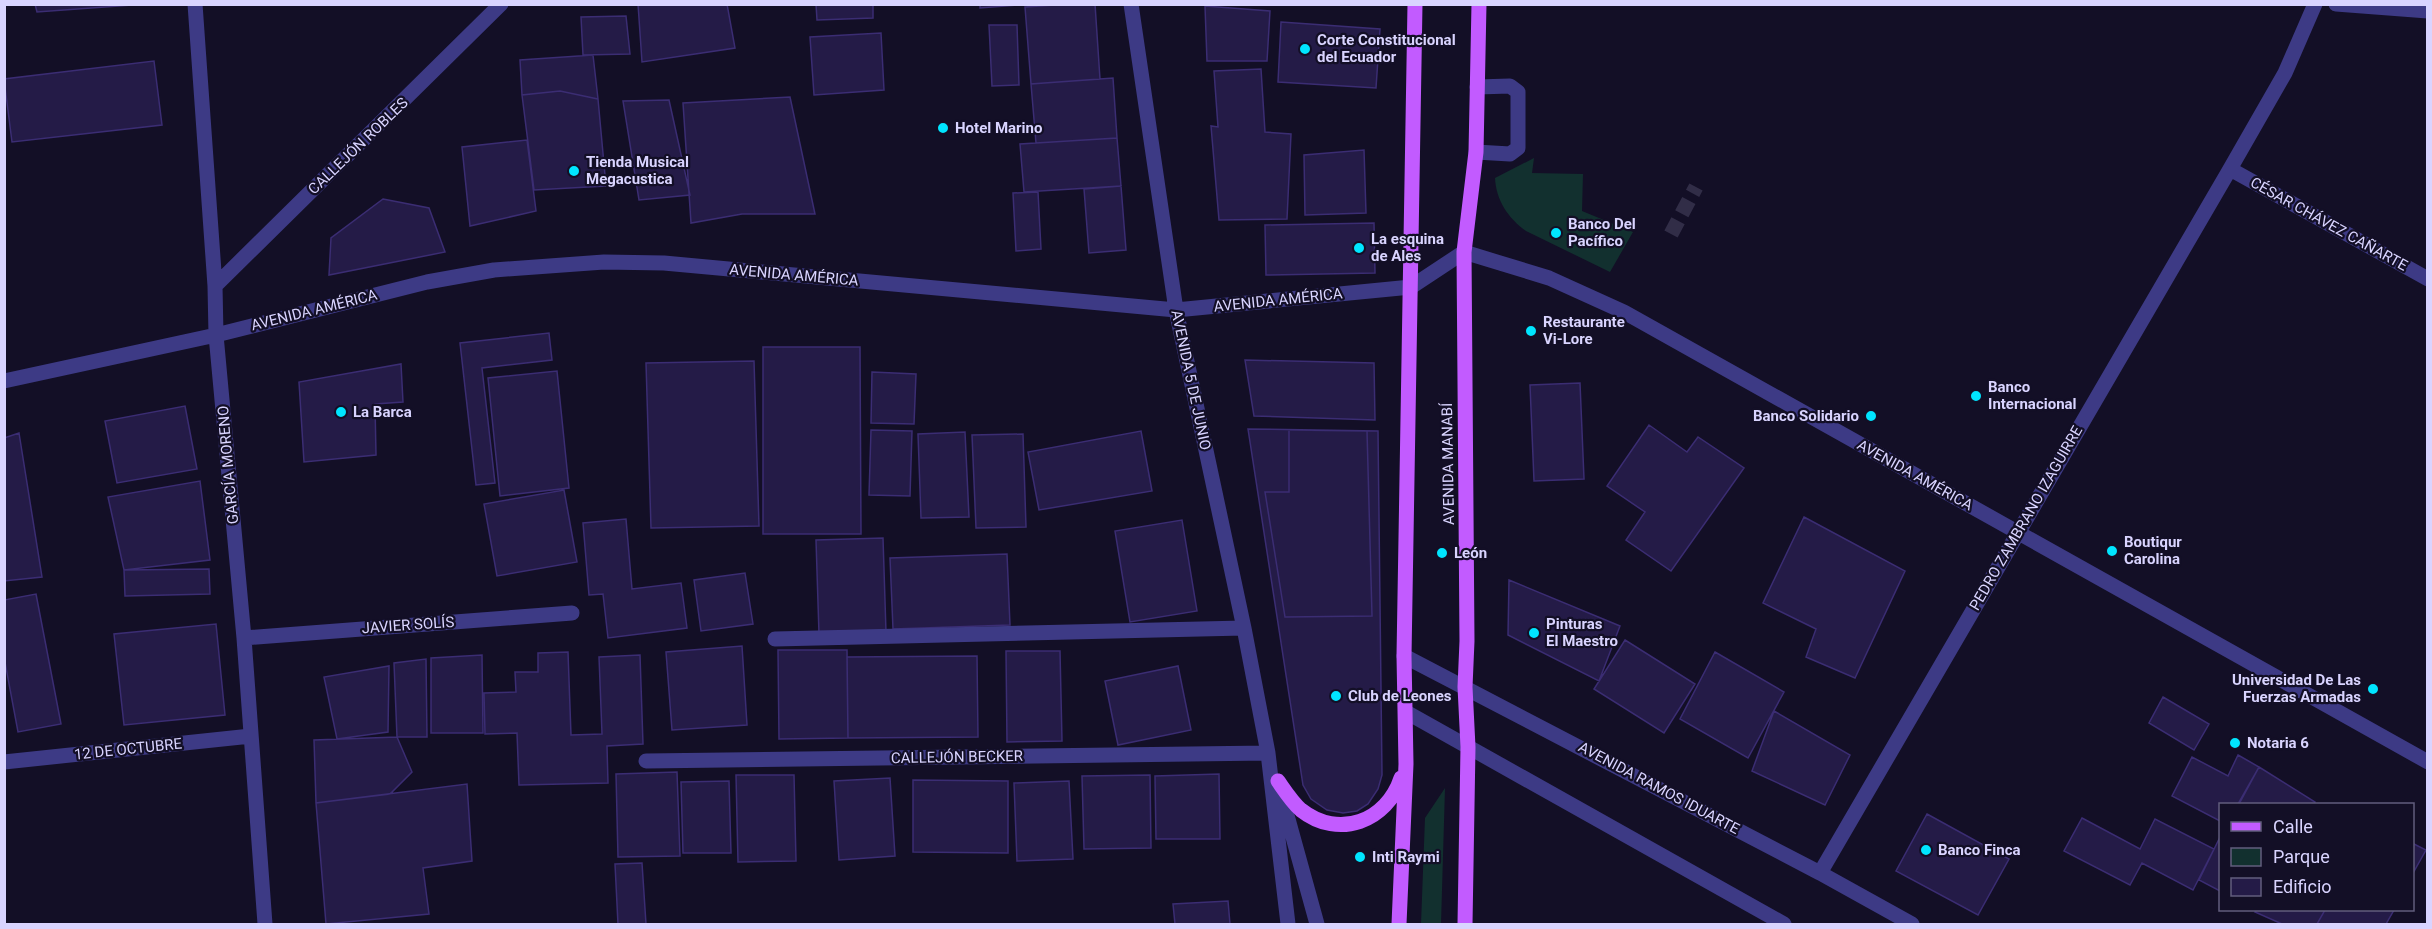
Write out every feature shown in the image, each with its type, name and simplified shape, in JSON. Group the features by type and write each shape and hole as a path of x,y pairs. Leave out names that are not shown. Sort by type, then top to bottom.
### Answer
{"main road":[{"path":"1400,924 1406,764 1404,656 1415,4"},
{"name":"AVENIDA MANABÍ","path":"1465,924 1468,747 1465,687 1467,641 1464,252 1476,152 1479,4"},
{"path":"1278,781 1301,810 1314,819 1343,826 1374,816 1388,804 1397,790 1406,764"}],"street":[{"name":"GARCÍA MORENO","path":"195,4 215,286 216,335 244,638 265,924"},
{"name":"CALLEJÓN ROBLES","path":"215,286 501,4"},
{"name":"AVENIDA 5 DE JUNIO","path":"1131,4 1176,310 1244,628 1268,753 1288,924"},
{"name":"PEDRO ZAMBRANO IZAGUIRRE","path":"1820,873 2285,73 2315,4"},
{"path":"2336,4 2427,10"},
{"path":"1476,152 1510,154 1518,148 1518,92 1510,86 1477,87"},
{"name":"CÉSAR CHÁVEZ CAÑARTE","path":"2230,169 2427,279"},
{"name":"AVENIDA AMÉRICA","path":"4,381 216,335 427,282 494,270 604,262 664,262 1176,310 1411,287 1464,252 1549,278 1624,312 2427,762"},
{"name":"JAVIER SOLÍS","path":"244,638 572,613"},
{"path":"775,639 1244,628"},
{"name":"AVENIDA RAMOS IDUARTE","path":"1404,656 1820,873 1912,924"},
{"path":"1406,712 1785,924"},
{"name":"12 DE OCTUBRE","path":"4,762 251,736"},
{"name":"AVENIDA 5 DE JUNIO","path":"1268,753 1278,781 1317,924"},
{"name":"CALLEJÓN BECKER","path":"646,760 1268,753"}],"green space":[{"path":"1534,158 1532,173 1583,174 1582,211 1633,232 1610,272 1526,231 1504,208 1495,178"},
{"path":"1445,788 1441,924 1421,924 1425,818"}],"building":[{"path":"35,4 146,4 37,12"},
{"path":"638,4 727,4 735,48 642,62"},
{"path":"816,4 873,4 873,18 817,20"},
{"path":"980,4 1029,4 980,8"},
{"path":"1095,4 1100,79 1031,84 1025,7"},
{"path":"1205,6 1270,11 1267,61 1207,61"},
{"path":"626,16 630,54 583,55 581,17"},
{"path":"1281,22 1380,29 1376,88 1278,82"},
{"path":"989,25 1017,25 1019,85 992,86"},
{"path":"881,33 884,90 814,95 810,37"},
{"path":"593,55 598,99 560,91 522,95 520,60"},
{"path":"154,61 162,125 12,142 4,79"},
{"path":"1261,69 1265,132 1291,134 1287,219 1219,220 1211,126 1218,127 1214,71"},
{"path":"1113,78 1117,138 1036,143 1031,84"},
{"path":"560,91 598,99 606,186 534,190 522,95"},
{"path":"790,97 815,214 742,214 691,223 683,103"},
{"path":"669,100 690,195 639,200 623,101"},
{"path":"1117,138 1121,186 1024,192 1020,144"},
{"path":"527,140 536,211 470,226 462,147"},
{"path":"1364,150 1366,213 1305,215 1304,155"},
{"path":"1121,186 1126,250 1089,253 1084,189"},
{"path":"1038,192 1041,249 1016,251 1013,193"},
{"path":"383,199 429,208 445,252 329,275 331,238"},
{"path":"1374,223 1375,273 1266,275 1265,225"},
{"path":"549,333 552,360 482,368 495,483 476,485 460,343"},
{"path":"763,347 860,347 861,534 763,534"},
{"path":"1245,360 1374,363 1375,420 1254,416"},
{"path":"754,361 759,526 651,528 646,363"},
{"path":"401,364 403,402 375,404 376,455 304,462 299,382"},
{"path":"557,371 569,488 500,496 488,378"},
{"path":"872,372 916,374 914,424 871,423"},
{"path":"1580,383 1584,479 1534,481 1530,385"},
{"path":"185,406 197,469 117,483 105,421"},
{"path":"1649,425 1687,452 1698,437 1744,468 1671,571 1626,540 1645,512 1607,486"},
{"name":"Club de Leones","path":"1248,429 1378,431 1382,775 1378,789 1368,804 1357,811 1343,813 1327,810 1311,799 1303,785"},
{"path":"871,430 912,431 910,496 869,495"},
{"path":"1289,430 1367,431 1372,616 1285,617 1265,492 1289,492"},
{"path":"1141,431 1152,491 1039,510 1028,452"},
{"path":"965,432 969,517 921,518 918,434"},
{"path":"19,433 42,577 4,581 4,438"},
{"path":"1023,434 1026,527 976,528 972,435"},
{"path":"200,481 210,560 124,570 108,497"},
{"path":"564,490 577,562 497,576 484,504"},
{"path":"1804,517 1905,571 1855,678 1806,657 1816,629 1763,603"},
{"path":"626,519 632,589 681,583 687,628 608,638 603,594 589,595 583,523"},
{"path":"1182,520 1197,611 1130,622 1115,531"},
{"path":"883,538 886,632 819,634 816,540"},
{"path":"1007,554 1010,625 893,629 890,558"},
{"path":"209,569 210,594 125,596 124,570"},
{"path":"745,573 753,624 701,631 694,580"},
{"path":"1509,580 1620,626 1599,681 1508,635"},
{"path":"36,594 61,724 18,732 4,657 4,600"},
{"path":"216,624 225,715 124,725 114,634"},
{"path":"1625,640 1695,684 1664,733 1594,689"},
{"path":"742,646 747,725 672,730 666,652"},
{"path":"778,650 847,650 848,738 779,739"},
{"path":"1006,651 1060,651 1062,741 1007,742"},
{"path":"568,652 571,735 602,734 599,657 640,655 643,744 607,746 608,783 519,785 517,733 485,734 484,693 516,692 515,672 538,672 538,653"},
{"path":"1715,652 1784,692 1748,758 1680,719"},
{"path":"482,655 483,733 431,733 431,658"},
{"path":"977,656 978,737 848,738 847,657"},
{"path":"426,659 427,737 397,737 394,663"},
{"path":"389,666 388,732 337,739 324,677"},
{"path":"1178,666 1191,730 1118,745 1105,681"},
{"path":"2163,697 2209,724 2194,750 2149,723"},
{"path":"1774,711 1850,755 1825,805 1752,771"},
{"path":"397,737 412,772 390,794 316,803 314,740"},
{"path":"2238,755 2259,767 2240,803 2219,803 2219,820 2172,796 2192,757 2228,776"},
{"path":"2259,767 2315,802 2314,803 2239,803"},
{"path":"677,772 680,856 618,857 616,774"},
{"path":"1219,774 1220,839 1156,839 1155,776"},
{"path":"736,775 794,775 796,861 738,862"},
{"path":"1150,775 1151,848 1084,849 1082,776"},
{"path":"890,778 895,856 839,860 834,781"},
{"path":"913,780 1008,781 1008,853 913,852"},
{"path":"729,781 731,853 683,853 681,782"},
{"path":"1069,781 1073,859 1017,861 1014,783"},
{"path":"467,784 472,861 423,868 429,914 326,924 316,803"},
{"path":"1927,814 2009,859 1978,915 1896,871"},
{"path":"2082,818 2140,849 2155,819 2214,849 2193,890 2142,863 2130,885 2064,851"},
{"path":"2219,839 2219,890 2199,880"},
{"path":"2414,844 2426,850 2414,871"},
{"path":"642,863 646,924 618,924 615,864"},
{"path":"1228,901 1230,924 1175,924 1173,904"},
{"path":"2324,911 2317,924 2282,924 2255,912"},
{"path":"2324,911 2393,911 2386,924 2317,924"}],"tunnel":[{"path":"1671,234 1696,187"}],"place":[{"name":"Corte Constitucional del Ecuador","path":"1305,49"},
{"name":"Hotel Marino","path":"943,128"},
{"name":"Tienda Musical Megacustica","path":"574,171"},
{"name":"Banco Del Pacífico","path":"1556,233"},
{"name":"La esquina de Ales","path":"1359,248"},
{"name":"Restaurante Vi-Lore","path":"1531,331"},
{"name":"Banco Internacional","path":"1976,396"},
{"name":"La Barca","path":"341,412"},
{"name":"Banco Solidario","path":"1871,416"},
{"name":"Boutiqur Carolina","path":"2112,551"},
{"name":"León","path":"1442,553"},
{"name":"Pinturas El Maestro","path":"1534,633"},
{"name":"Universidad De Las Fuerzas Armadas","path":"2373,689"},
{"name":"Club de Leones","path":"1336,696"},
{"name":"Notaria 6","path":"2235,743"},
{"name":"Banco Finca","path":"1926,850"},
{"name":"Inti Raymi","path":"1360,857"}]}
